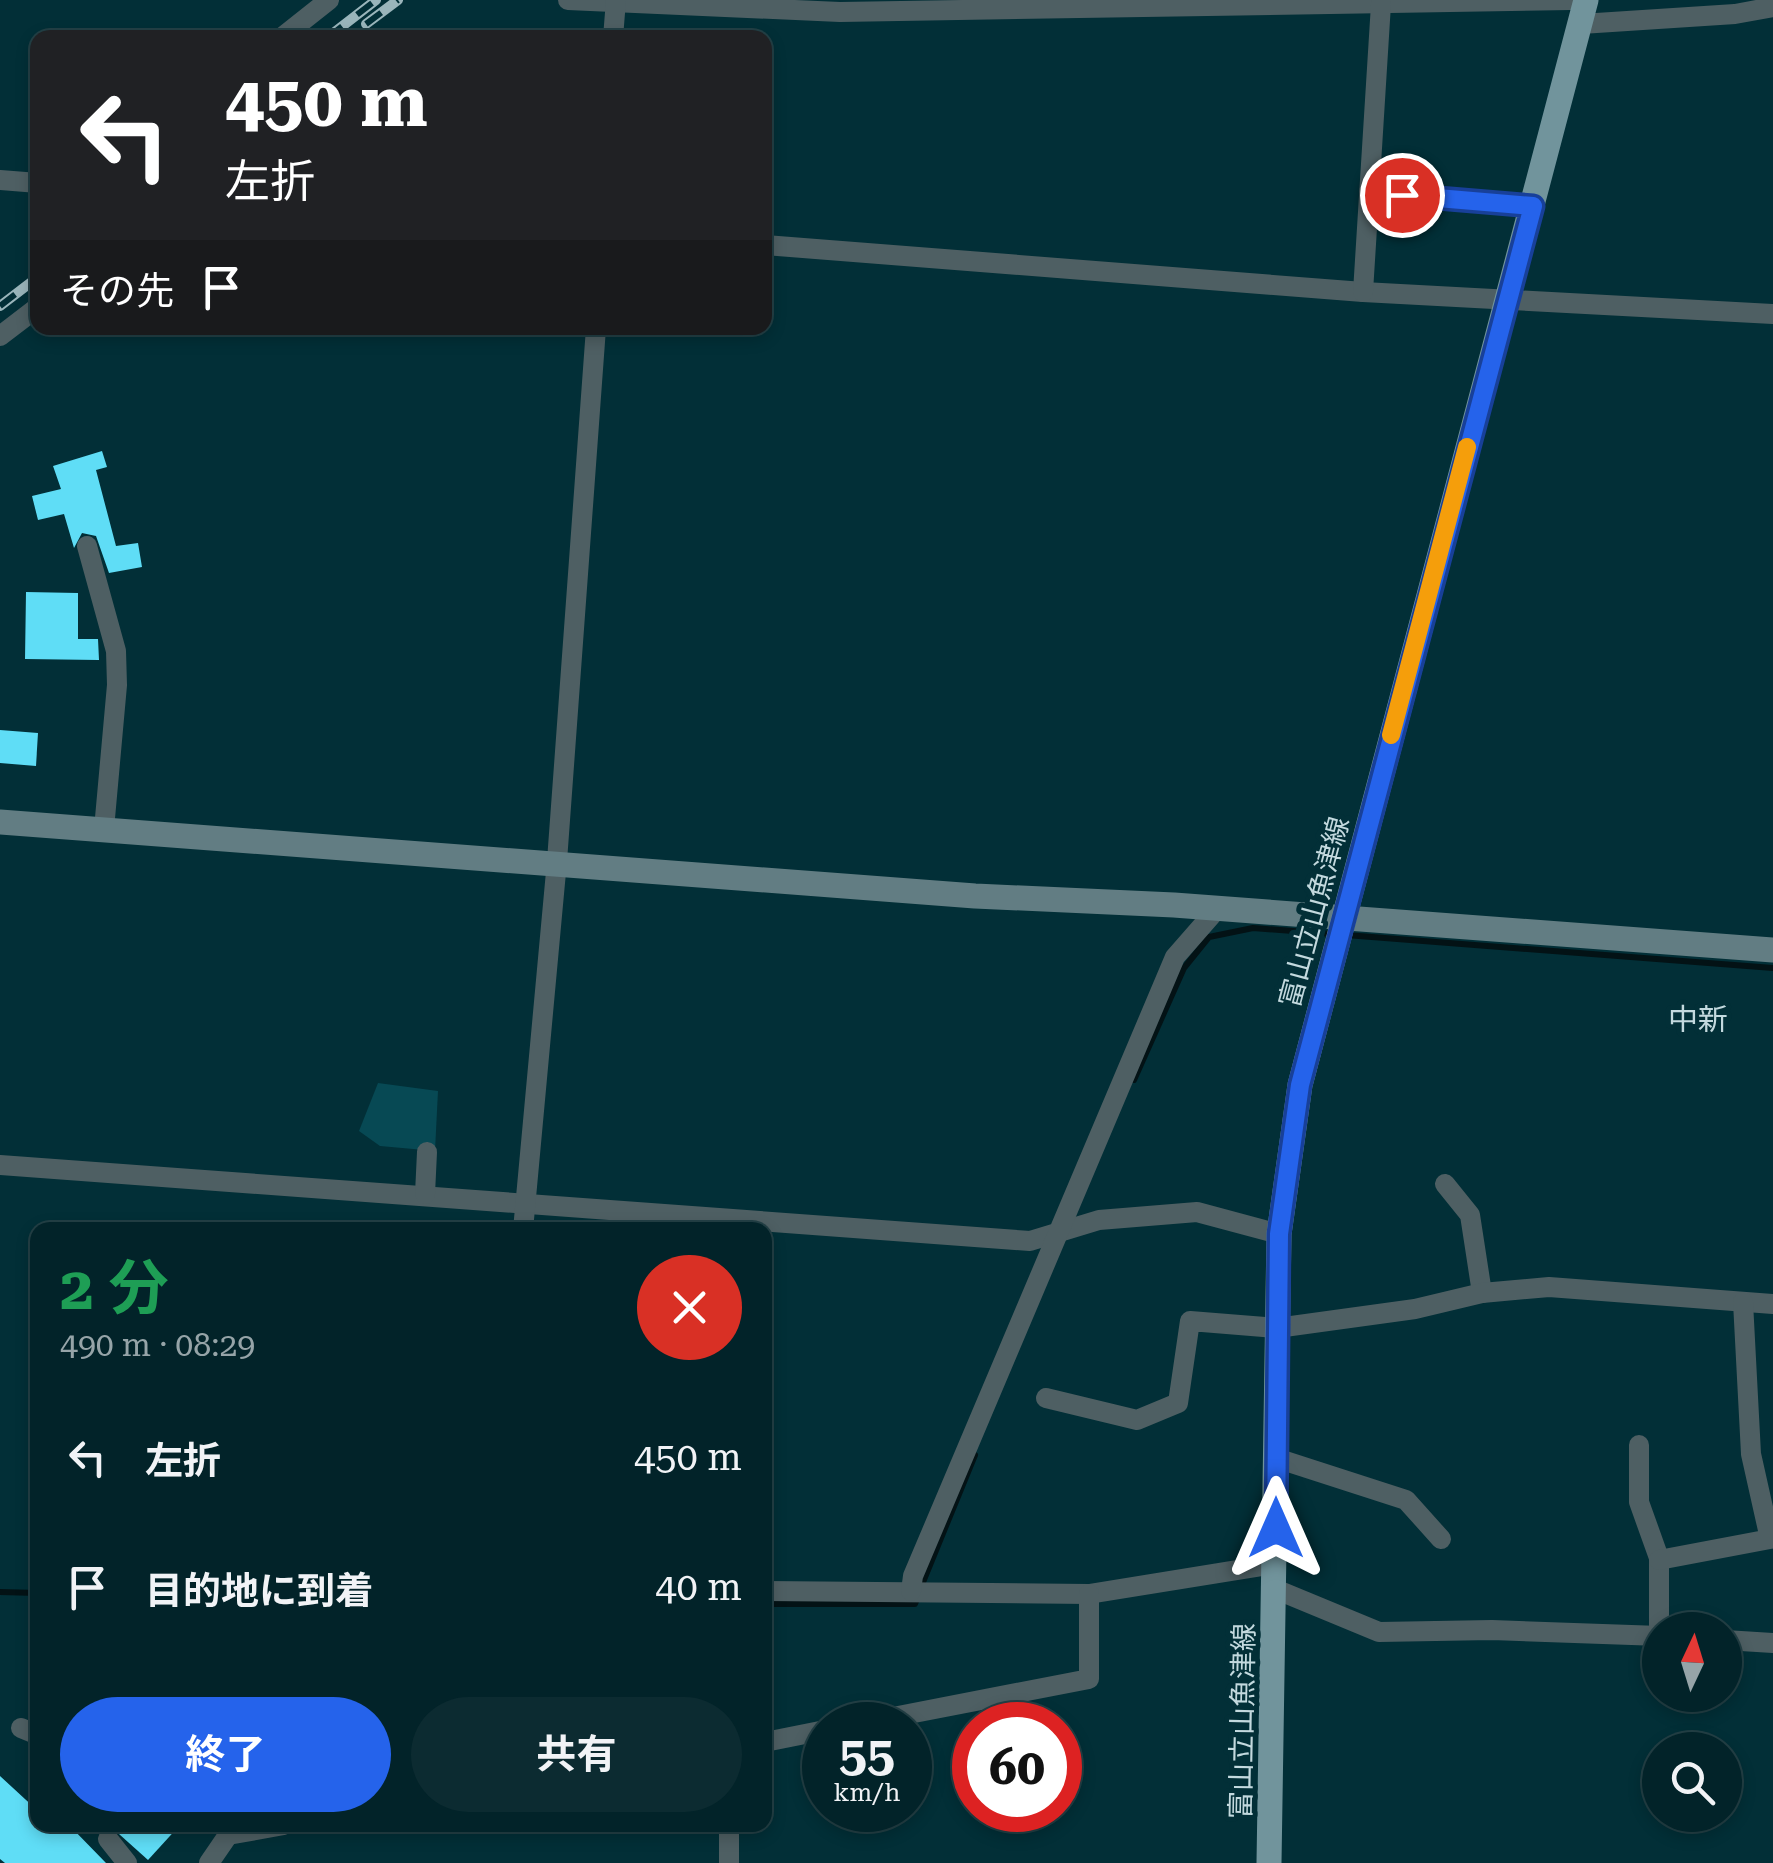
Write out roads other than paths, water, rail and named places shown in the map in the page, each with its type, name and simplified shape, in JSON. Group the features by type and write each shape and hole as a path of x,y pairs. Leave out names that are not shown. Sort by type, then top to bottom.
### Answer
{"main road":[{"name":"富山立山魚津線","path":"1270,1863 1279,1234 1300,1085 1533,206 1579,8"}],"street":[{"path":"291,30 330,0"},
{"path":"568,0 840,6 1381,4 1735,14 1773,7"},
{"path":"614,30 616,2"},
{"path":"1363,292 1381,4"},
{"path":"0,180 30,182"},
{"path":"1369,192 1533,206"},
{"path":"772,246 1363,292 1773,314"},
{"path":"0,336 30,313"},
{"path":"523,1222 557,861 595,335"},
{"path":"87,546 116,651 118,685 104,829"},
{"path":"0,822 557,861 975,896 1217,908 1773,950"},
{"path":"911,1592 912,1576 1175,957 1217,908"},
{"path":"425,1194 427,1152"},
{"path":"0,1165 770,1222"},
{"path":"1446,1184 1470,1215 1482,1294"},
{"path":"772,1222 1030,1241 1099,1220 1197,1212 1279,1234"},
{"path":"1046,1398 1137,1420 1178,1403 1190,1321 1277,1328 1482,1294 1549,1287 1773,1304"},
{"path":"1659,1560 1770,1539 1751,1454 1744,1302"},
{"path":"1638,1445 1639,1502 1659,1560 1659,1612"},
{"path":"1276,1458 1406,1500 1441,1538"},
{"path":"772,1591 1089,1594 1275,1576 1378,1632 1492,1630 1642,1635"},
{"path":"932,1709 1089,1679 1089,1594"},
{"path":"1742,1641 1773,1643"},
{"path":"772,1741 802,1735"},
{"path":"208,1863 231,1832"},
{"path":"729,1832 729,1863"},
{"path":"108,1839 127,1863"}],"waterway":[{"path":"1134,1080 1184,968 1209,937 1253,928 1333,934"},
{"path":"1346,935 1773,968"},
{"path":"921,1587 975,1455"},
{"path":"0,1592 30,1593"},
{"path":"772,1604 915,1604 917,1599"}],"railway":[{"path":"337,30 376,0"},
{"path":"366,24 398,0"},
{"path":"0,306 30,283"}],"district":[{"name":"中新","path":"1698,1020"}]}
